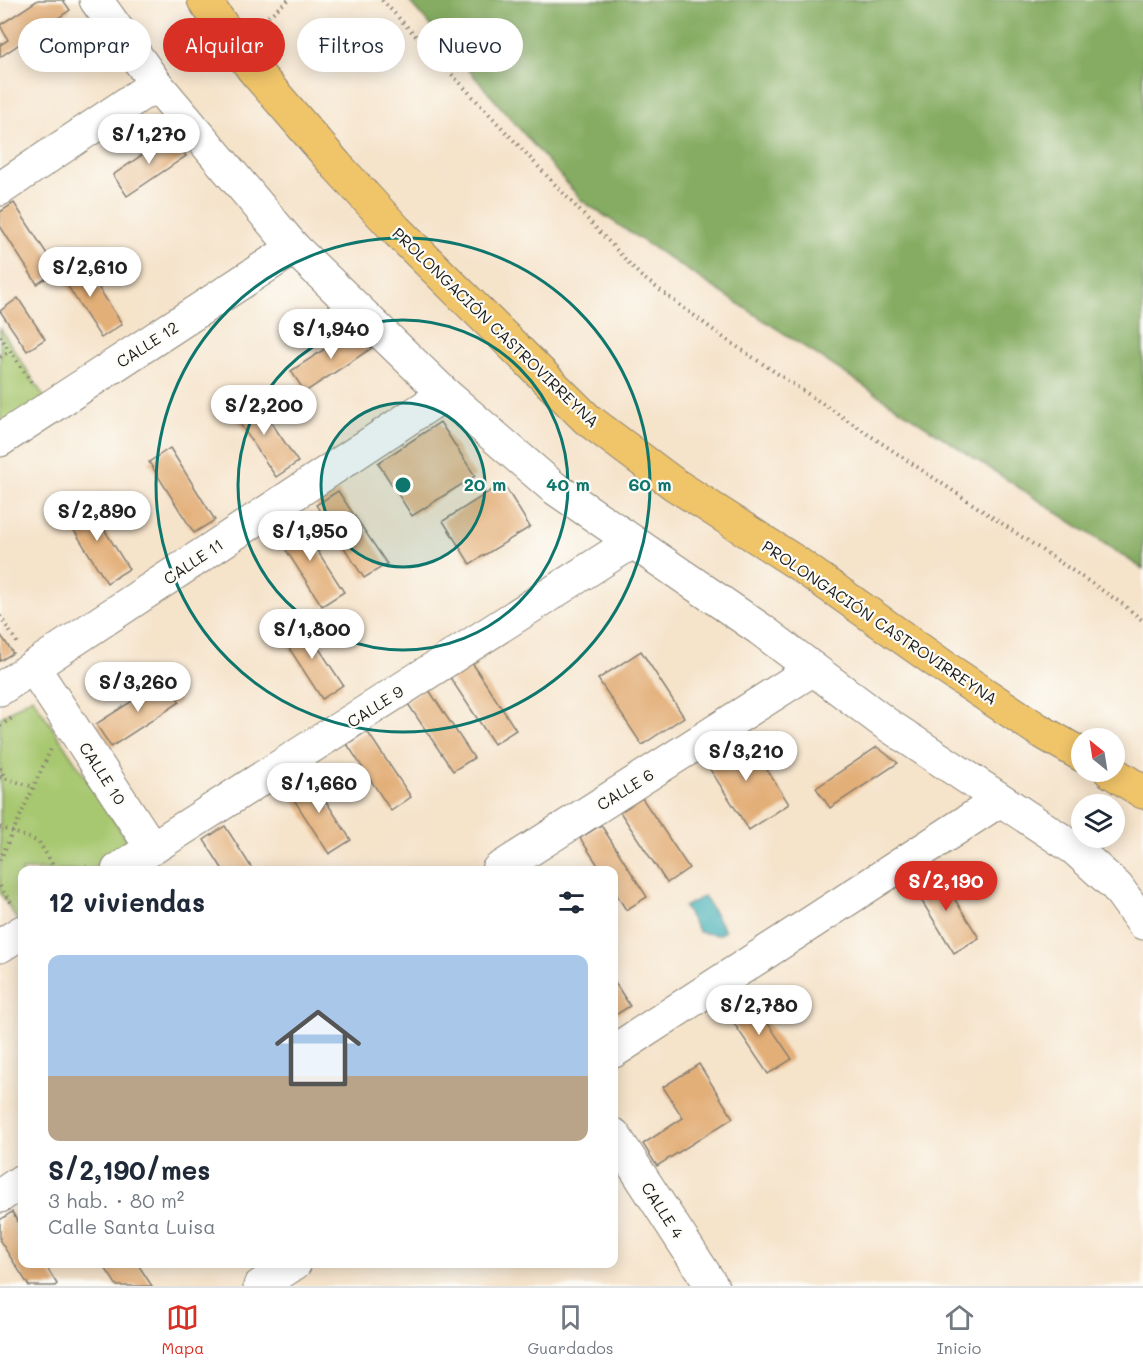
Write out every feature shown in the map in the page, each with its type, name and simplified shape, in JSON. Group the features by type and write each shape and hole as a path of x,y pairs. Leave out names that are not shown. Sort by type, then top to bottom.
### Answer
{"main road":[{"name":"PROLONGACIÓN CASTROVIRREYNA","path":"204,0 217,18"},
{"name":"PROLONGACIÓN CASTROVIRREYNA","path":"256,72 397,231 587,419 674,484 797,563 1037,729 1071,748"},
{"path":"1125,781 1143,792"}],"street":[{"path":"96,0 156,84 294,248 445,394 553,487 813,669 885,723 1075,849 1117,887 1143,923"},
{"path":"0,189 156,84"},
{"name":"CALLE 12","path":"0,440 294,248"},
{"name":"CALLE 11","path":"0,689 445,394"},
{"name":"CALLE 9","path":"124,866 632,542"},
{"name":"CALLE 10","path":"33,667 152,848"},
{"name":"CALLE 6","path":"504,866 813,669"},
{"path":"618,1048 1000,800"},
{"path":"0,946 18,924"},
{"name":"CALLE 4","path":"618,1142 698,1281"},
{"path":"0,1196 18,1184"},
{"path":"260,1286 287,1268"}],"path":[{"path":"266,18 288,0"},
{"path":"382,0 641,276 724,338 1124,605 1143,621"},
{"path":"0,336 34,386"},
{"path":"0,357 10,351"},
{"path":"0,860 54,743"},
{"path":"0,768 3,778 34,787"},
{"path":"0,827 39,842 54,866"},
{"path":"0,886 18,918"}],"green space":[{"path":"408,0 1143,0 1143,569 582,201 470,72 523,72 523,18 424,18"},
{"path":"0,328 46,400 0,429"},
{"path":"32,697 130,844 97,866 18,866 17,920 0,892 0,718"}],"water":[{"path":"704,896 725,931 718,935 699,932 684,907"}],"building":[{"path":"38,0 63,0 70,10 58,18 18,18 18,45 0,57 0,45 8,40 0,25"},
{"path":"171,135 186,156 127,196 113,175"},
{"path":"14,203 58,271 37,284 0,226 0,212"},
{"path":"79,257 122,324 101,338 58,271"},
{"path":"18,298 45,339 27,351 0,311"},
{"path":"358,327 372,348 305,392 291,371"},
{"path":"252,394 298,462 276,477 230,409"},
{"path":"440,422 475,476 412,516 378,463"},
{"path":"170,448 215,520 194,533 149,462"},
{"path":"503,483 530,527 470,564 443,521"},
{"path":"338,491 387,564 364,578 316,505"},
{"path":"87,502 129,569 107,583 65,516"},
{"path":"297,519 344,592 322,606 275,533"},
{"path":"301,621 343,685 322,699 280,634"},
{"path":"0,634 13,653 0,661"},
{"path":"641,651 684,717 642,745 598,679"},
{"path":"471,661 516,730 494,744 449,676"},
{"path":"165,680 180,702 111,747 96,724"},
{"path":"427,687 474,758 453,771 406,701"},
{"path":"367,731 411,797 391,811 347,744"},
{"path":"744,734 789,804 749,830 704,760"},
{"path":"877,747 898,763 830,808 816,788"},
{"path":"309,775 351,840 329,854 287,789"},
{"path":"642,798 689,868 667,883 620,812"},
{"path":"601,825 647,897 626,910 618,897 618,866 598,866 580,838"},
{"path":"225,826 250,866 220,866 204,840"},
{"path":"937,871 979,938 954,953 913,887"},
{"path":"618,987 630,1006 618,1014"},
{"path":"750,997 792,1059 768,1074 727,1013"},
{"path":"699,1064 733,1118 657,1166 643,1144 683,1118 663,1087"},
{"path":"12,1212 18,1222 18,1268 47,1268 57,1284 55,1286 29,1286 0,1241 0,1220"},
{"path":"105,1268 140,1268 152,1286 117,1286"}]}
